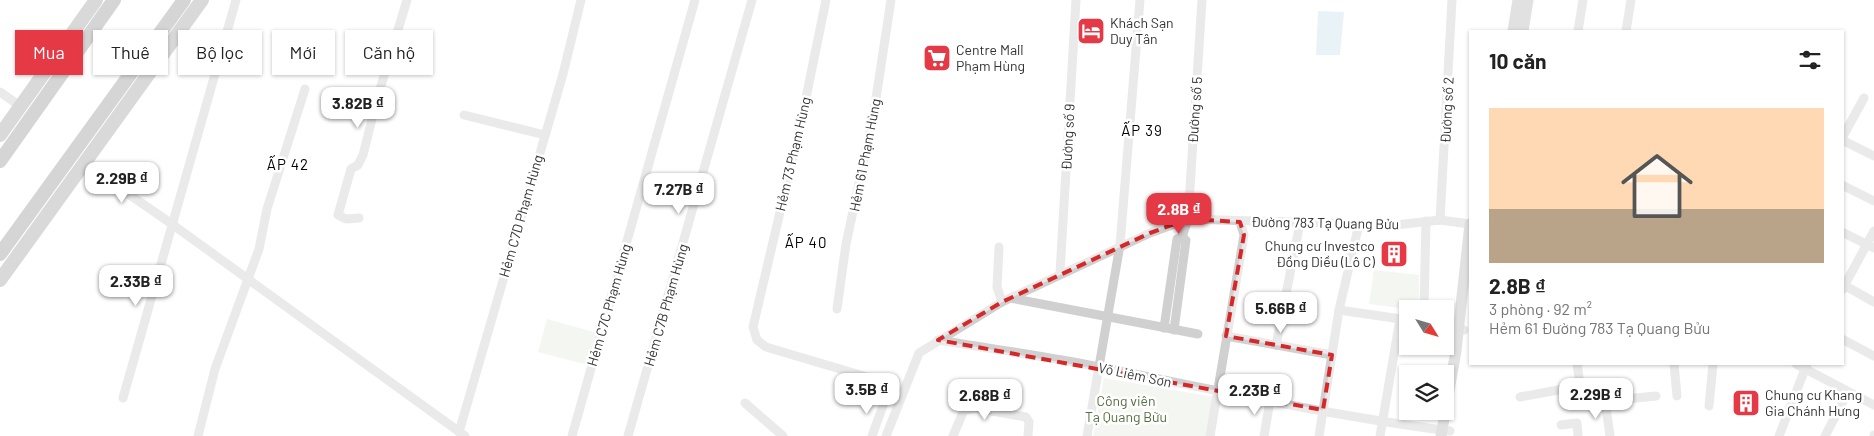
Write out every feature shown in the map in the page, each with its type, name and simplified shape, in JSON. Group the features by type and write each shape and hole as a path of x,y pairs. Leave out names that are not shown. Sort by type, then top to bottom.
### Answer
{"highway":[{"path":"0,161 114,0"},
{"path":"0,254 184,0"}],"main road":[{"path":"85,16 91,0"},
{"path":"0,135 96,0"},
{"path":"0,280 202,0"},
{"path":"1513,30 1518,0"},
{"path":"1523,30 1528,0"},
{"path":"1461,330 1469,236"},
{"path":"1445,433 1469,288"}],"street":[{"path":"123,398 163,249 173,224 236,0"},
{"path":"359,218 346,219 338,215 351,169 358,165 363,156 377,99 407,0"},
{"name":"Hẻm C7D Phạm Hùng","path":"462,434 563,74 581,0"},
{"name":"Hẻm C7C Phạm Hùng","path":"572,436 695,0"},
{"name":"Hẻm C7B Phạm Hùng","path":"628,436 752,0"},
{"name":"Hẻm 73 Phạm Hùng","path":"826,0 800,127 753,327 757,340 766,347 867,378"},
{"name":"Hẻm 61 Phạm Hùng","path":"837,310 846,244 873,118 890,0"},
{"name":"Đường số 9","path":"1060,274 1076,0"},
{"path":"1087,436 1120,245 1140,0"},
{"name":"Đường số 5","path":"1164,328 1177,239 1182,237 1188,219 1202,0"},
{"name":"Đường số 2","path":"1440,220 1452,0"},
{"path":"1578,30 1583,0"},
{"path":"1626,30 1631,0"},
{"path":"198,436 214,369 259,249 267,209 304,89"},
{"path":"0,92 20,106"},
{"path":"1844,135 1864,98"},
{"path":"464,115 545,135"},
{"path":"1844,140 1873,152"},
{"path":"85,164 173,224 462,434"},
{"path":"1844,186 1874,201"},
{"name":"Đường 783 Tạ Quang Bửu","path":"886,436 919,353 1006,300 1120,245 1188,219 1396,225 1440,220 1469,224"},
{"path":"1424,300 1426,221"},
{"path":"1210,436 1244,235 1240,222"},
{"path":"1276,345 1300,223"},
{"path":"1319,436 1339,310 1359,224"},
{"path":"1844,285 1871,246 1874,231"},
{"path":"1844,233 1871,246"},
{"path":"1174,330 1186,240 1182,237"},
{"path":"999,247 997,287 1006,300 1198,334"},
{"path":"1844,287 1874,302"},
{"path":"1339,310 1399,319"},
{"path":"1454,329 1461,330"},
{"path":"1226,336 1332,355"},
{"name":"Võ Liêm Sơn","path":"938,340 1099,367 1218,392 1382,420 1445,433"},
{"path":"1844,340 1874,356"},
{"path":"1380,436 1399,343"},
{"path":"1577,365 1579,377"},
{"path":"1674,365 1677,396"},
{"path":"1709,406 1713,365"},
{"path":"1779,436 1806,366 1848,392 1874,405"},
{"path":"1520,397 1564,390"},
{"path":"1825,436 1848,392"},
{"path":"1566,405 1656,396"},
{"path":"1264,436 1270,401"},
{"path":"1605,401 1610,436"},
{"path":"745,403 783,436"},
{"path":"872,436 884,404"},
{"path":"953,436 962,414 968,408 1026,417 1029,422 1028,436"},
{"path":"1561,425 1577,423 1578,436"}],"highlighted area":[{"path":"1188,219 1240,222 1244,235 1226,336 1332,355 1323,410 938,340 1002,302 1150,233"}],"green space":[{"path":"1374,270 1419,275 1419,300 1399,300 1399,308 1369,304"},
{"path":"547,319 597,333 588,365 538,352"},
{"name":"Công viên Tạ Quang Bữu","path":"1104,378 1214,397 1207,436 1093,436"}],"water":[{"path":"1318,11 1344,12 1340,55 1316,55"}],"place":[{"name":"Khách Sạn Duy Tân","path":"1091,31"},
{"name":"Centre Mall Phạm Hùng","path":"937,58"},
{"name":"Chung cư Investco Đồng Diều (Lô C)","path":"1394,254"},
{"name":"Chung cư Khang Gia Chánh Hưng","path":"1746,403"}],"district":[{"name":"ẤP 39","path":"1142,131"},
{"name":"ẤP 42","path":"288,165"},
{"name":"ẤP 40","path":"806,243"}]}
